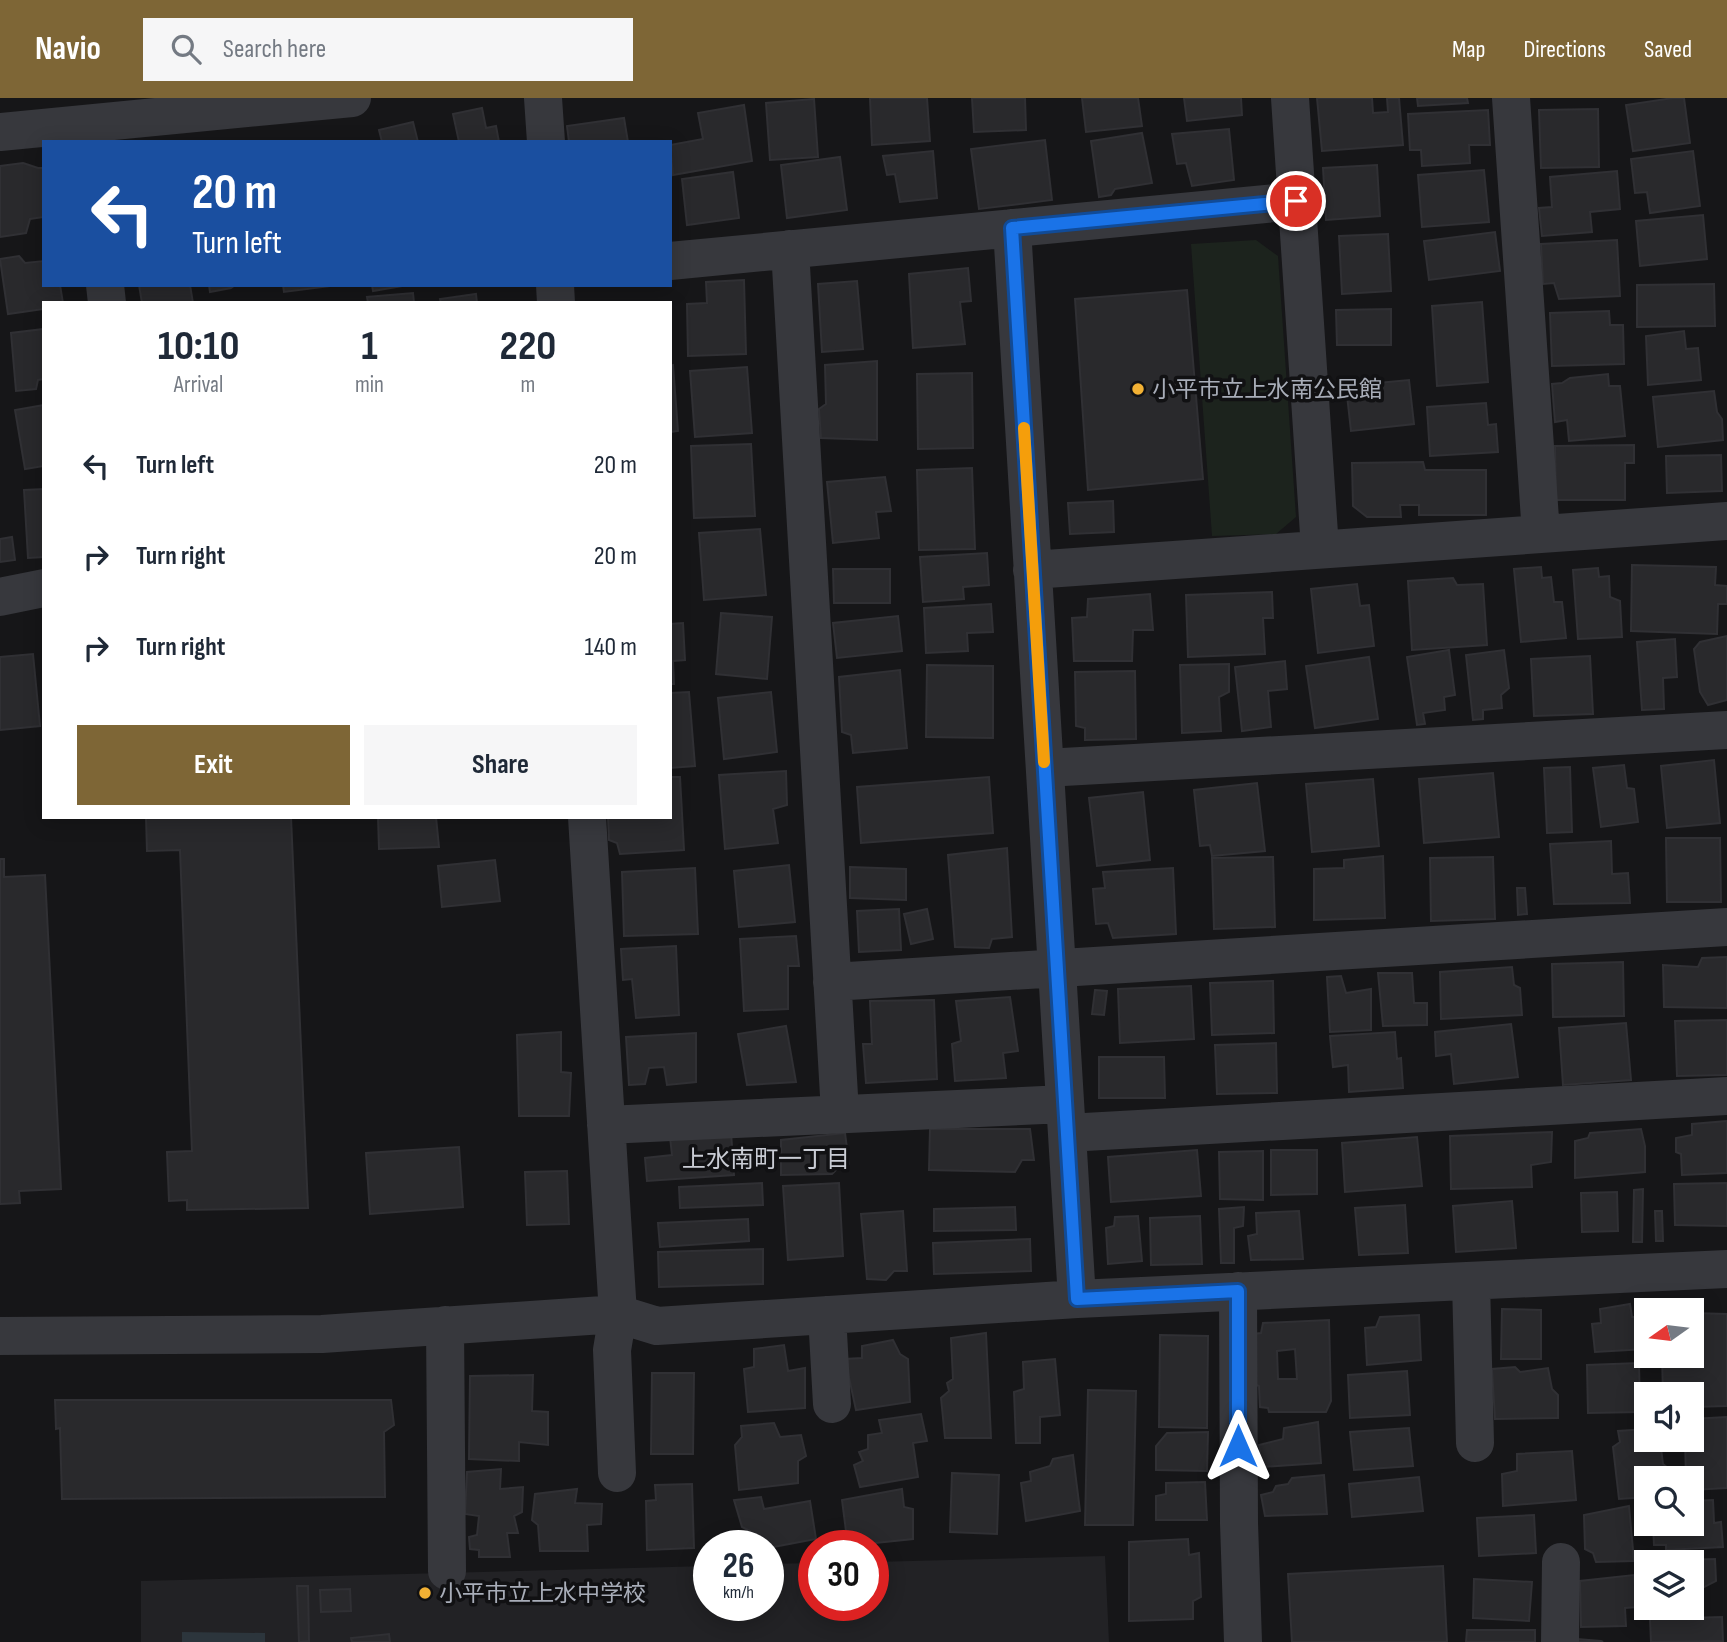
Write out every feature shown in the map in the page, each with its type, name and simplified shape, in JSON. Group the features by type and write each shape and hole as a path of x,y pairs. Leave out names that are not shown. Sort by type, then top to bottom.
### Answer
{"street":[{"path":"0,132 88,133 352,98"},
{"path":"1290,98 1320,550"},
{"path":"1511,98 1541,534"},
{"path":"546,140 553,99"},
{"path":"672,261 1296,201"},
{"path":"1012,228 1077,1299"},
{"path":"790,249 840,1114"},
{"path":"1032,570 1727,521"},
{"path":"0,597 42,588"},
{"path":"1045,768 1727,730"},
{"path":"587,819 618,1314 612,1350 617,1473"},
{"path":"832,982 1727,927"},
{"path":"606,1125 840,1114 1066,1119 1727,1096"},
{"path":"0,1336 322,1334 618,1314 657,1326 1077,1299 1727,1269"},
{"path":"1471,1281 1475,1443"},
{"path":"1238,1291 1238,1523 1243,1642"},
{"path":"827,1315 832,1404"},
{"path":"444,1325 447,1572"},
{"path":"1560,1642 1561,1562"}],"shaded area":[{"path":"1256,240 1278,256 1296,517 1276,534 1212,536 1191,244"},
{"name":"小平市立上水中学校","path":"1105,1556 1109,1642 141,1642 141,1581 693,1566 693,1621 784,1621 784,1564 798,1563 798,1621 889,1621 889,1562"},
{"path":"182,1632 265,1633 265,1642 182,1642"}],"building":[{"path":"870,98 927,98 930,141 872,145"},
{"path":"972,98 1025,98 1026,130 974,132"},
{"path":"1082,98 1138,98 1142,126 1086,132"},
{"path":"1184,98 1241,98 1242,115 1187,121"},
{"path":"1317,98 1372,98 1373,113 1388,112 1387,98 1399,98 1403,145 1322,151"},
{"path":"1417,98 1467,98 1468,103 1418,106"},
{"path":"1684,98 1690,143 1633,151 1626,105"},
{"path":"814,99 818,157 770,160 766,103"},
{"path":"744,105 752,161 673,175 672,145 703,139 698,113"},
{"path":"482,108 486,128 496,126 499,140 459,140 453,114"},
{"path":"1598,109 1599,167 1541,168 1539,110"},
{"path":"1488,110 1490,145 1469,145 1470,163 1422,166 1421,150 1410,150 1408,114"},
{"path":"624,118 628,140 569,140 567,126"},
{"path":"413,122 418,140 382,140 379,130"},
{"path":"1229,129 1234,180 1192,186 1186,163 1177,164 1172,134"},
{"path":"1142,133 1152,183 1115,189 1111,195 1099,197 1091,141"},
{"path":"1045,140 1052,200 979,209 971,149"},
{"path":"933,151 937,198 900,202 895,174 887,175 883,156"},
{"path":"1693,151 1700,206 1650,213 1647,192 1635,193 1631,159"},
{"path":"840,157 847,210 787,218 781,165"},
{"path":"23,163 42,168 42,217 30,219 26,233 0,237 0,166"},
{"path":"1377,165 1380,216 1326,220 1323,168"},
{"path":"1484,170 1489,222 1422,227 1418,175"},
{"path":"1617,171 1620,209 1590,212 1592,232 1542,236 1539,208 1552,207 1550,177"},
{"path":"733,172 739,218 687,225 682,179"},
{"path":"1703,215 1707,259 1640,266 1636,221"},
{"path":"1495,232 1500,271 1429,280 1424,241"},
{"path":"1388,234 1391,291 1342,294 1339,236"},
{"path":"1617,240 1620,296 1559,299 1554,283 1543,284 1541,244"},
{"path":"19,256 25,263 42,261 42,287 60,287 63,301 42,301 42,309 8,314 0,259"},
{"path":"968,268 971,301 960,302 965,344 913,348 909,274"},
{"path":"744,280 746,354 688,356 687,304 707,303 706,282"},
{"path":"857,281 863,349 822,352 818,284"},
{"path":"1714,284 1715,326 1637,327 1637,285"},
{"path":"139,287 190,287 193,301 142,301"},
{"path":"209,287 232,287 231,288 210,292"},
{"path":"283,287 323,287 284,292"},
{"path":"372,287 396,287 373,291"},
{"name":"小平市立上水南公民館","path":"1187,290 1203,479 1088,490 1075,299"},
{"path":"413,293 414,301 368,301 367,297"},
{"path":"476,294 477,301 440,301"},
{"path":"1482,302 1488,382 1437,386 1432,306"},
{"path":"1391,309 1391,345 1337,345 1336,310"},
{"path":"1609,311 1610,325 1623,325 1624,364 1552,366 1550,313"},
{"path":"42,329 42,379 38,380 36,389 16,391 11,333"},
{"path":"1684,331 1686,349 1698,348 1701,380 1648,385 1646,336"},
{"path":"877,361 877,440 821,438 819,409 826,404 825,365"},
{"path":"672,365 678,431 672,432"},
{"path":"747,367 752,433 695,437 690,371"},
{"path":"972,373 973,448 918,449 917,374"},
{"path":"1608,374 1609,386 1620,386 1625,436 1569,441 1567,420 1555,422 1552,384 1562,383 1570,378"},
{"path":"1409,380 1414,424 1351,431 1346,386"},
{"path":"1714,391 1717,412 1722,419 1723,440 1658,447 1653,397"},
{"path":"1486,403 1488,425 1496,424 1498,452 1430,456 1427,407"},
{"path":"42,405 42,466 25,469 15,410"},
{"path":"751,444 755,516 694,518 691,446"},
{"path":"1634,445 1634,463 1625,463 1625,500 1556,500 1555,446"},
{"path":"1721,455 1722,491 1667,493 1666,456"},
{"path":"1423,462 1425,470 1486,470 1486,515 1419,515 1419,505 1400,505 1401,517 1367,517 1353,506 1352,463"},
{"path":"972,468 975,549 919,550 917,470"},
{"path":"885,477 891,511 876,512 879,538 833,543 827,482"},
{"path":"42,489 42,557 28,558 24,490"},
{"path":"1113,501 1114,532 1070,534 1068,503"},
{"path":"760,529 766,595 704,600 699,533"},
{"path":"12,537 15,560 0,562 0,539"},
{"path":"987,553 989,585 963,587 964,599 923,602 920,557"},
{"path":"1632,565 1716,567 1715,585 1727,586 1727,604 1718,604 1717,634 1631,631"},
{"path":"1541,567 1542,578 1551,577 1554,602 1562,602 1566,638 1521,642 1514,569"},
{"path":"1598,568 1599,577 1609,576 1610,597 1620,601 1622,637 1578,639 1573,570"},
{"path":"833,569 890,569 890,603 834,603"},
{"path":"1453,578 1457,585 1483,584 1487,645 1412,650 1408,581"},
{"path":"1357,584 1360,606 1369,605 1374,646 1318,653 1311,589"},
{"path":"1272,592 1273,618 1263,618 1265,654 1188,657 1186,595"},
{"path":"1150,594 1153,630 1133,630 1132,661 1074,661 1072,618 1087,617 1088,599"},
{"path":"991,604 993,632 967,633 968,651 926,653 924,608"},
{"path":"721,613 772,617 767,679 716,674"},
{"path":"898,616 902,651 837,658 833,623"},
{"path":"683,623 685,660 673,661 674,684 672,684 672,624"},
{"path":"1727,636 1727,700 1708,705 1700,692 1694,649 1700,642"},
{"path":"1675,639 1677,677 1663,678 1664,709 1642,710 1637,642"},
{"path":"1449,650 1455,695 1444,697 1445,710 1423,713 1425,724 1417,725 1407,657"},
{"path":"1504,650 1509,688 1501,695 1502,708 1483,710 1483,719 1473,720 1466,655"},
{"path":"33,654 40,726 0,730 0,657"},
{"path":"1590,656 1593,714 1534,716 1531,659"},
{"path":"1369,657 1378,719 1315,728 1306,666"},
{"path":"1285,661 1287,689 1268,691 1271,727 1242,731 1235,667"},
{"path":"1229,664 1229,692 1219,697 1221,731 1182,733 1180,665"},
{"path":"927,665 993,666 993,738 926,737"},
{"path":"900,670 907,748 853,753 851,735 842,732 839,677"},
{"path":"1135,671 1136,739 1085,740 1085,728 1076,726 1075,672"},
{"path":"689,692 695,766 672,768 672,693"},
{"path":"771,692 777,752 724,759 718,698"},
{"path":"1714,760 1720,823 1667,828 1661,766"},
{"path":"1624,765 1627,788 1634,789 1638,822 1601,827 1593,768"},
{"path":"1570,767 1572,832 1547,833 1544,768"},
{"path":"786,771 787,805 773,809 778,843 725,849 719,775"},
{"path":"1493,773 1499,837 1424,843 1419,779"},
{"path":"672,777 680,777 684,850 620,854 617,843 609,840 608,819 672,819"},
{"path":"989,777 993,833 861,843 857,787"},
{"path":"1373,779 1379,846 1312,852 1306,784"},
{"path":"1257,783 1265,851 1212,856 1210,845 1200,846 1194,790"},
{"path":"1143,792 1150,860 1097,866 1089,798"},
{"path":"146,819 291,819 308,1208 187,1210 187,1200 169,1201 167,1152 192,1151 180,850 147,851"},
{"path":"378,819 436,819 439,847 379,849"},
{"path":"1666,838 1720,838 1721,902 1667,902"},
{"path":"1611,841 1612,874 1628,873 1630,903 1554,904 1550,844"},
{"path":"1007,848 1012,937 992,939 989,948 955,947 948,855"},
{"path":"1383,856 1385,918 1314,920 1314,869 1344,868 1344,860"},
{"path":"1273,857 1275,927 1214,929 1212,858"},
{"path":"1493,857 1495,919 1431,921 1430,858"},
{"path":"0,859 4,859 4,877 45,875 61,1189 19,1191 20,1203 0,1204"},
{"path":"495,860 500,901 442,907 438,866"},
{"path":"789,865 795,922 739,927 734,871"},
{"path":"850,867 906,869 906,900 850,898"},
{"path":"695,868 698,934 624,936 622,872"},
{"path":"1173,868 1176,934 1113,938 1108,923 1096,924 1093,889 1105,888 1103,872"},
{"path":"1517,888 1525,888 1527,914 1518,915"},
{"path":"899,909 901,950 859,952 857,911"},
{"path":"927,909 933,939 911,944 904,914"},
{"path":"796,936 799,966 788,966 788,1009 744,1011 740,939"},
{"path":"676,946 679,1015 636,1018 632,979 623,980 621,949"},
{"path":"1727,957 1727,1008 1664,1007 1663,965 1698,967 1702,958"},
{"path":"1623,962 1624,1016 1553,1017 1552,964"},
{"path":"1512,967 1514,985 1520,988 1522,1015 1441,1019 1440,972"},
{"path":"1378,973 1412,973 1414,1003 1427,1003 1427,1025 1383,1026"},
{"path":"1341,976 1346,993 1371,989 1371,1030 1330,1032 1327,977"},
{"path":"1273,981 1274,1033 1212,1035 1210,983"},
{"path":"1191,986 1194,1039 1120,1043 1118,989"},
{"path":"1095,990 1107,991 1104,1015 1092,1014"},
{"path":"1010,997 1018,1051 1003,1053 1006,1078 955,1081 952,1044 961,1041 956,1001"},
{"path":"934,1000 937,1079 866,1083 863,1044 872,1044 870,1001"},
{"path":"1727,1020 1727,1075 1677,1076 1675,1021"},
{"path":"1626,1023 1631,1080 1563,1085 1559,1028"},
{"path":"1511,1024 1518,1077 1454,1084 1451,1054 1436,1056 1435,1032"},
{"path":"786,1026 796,1082 747,1085 738,1034"},
{"path":"561,1032 561,1072 571,1073 569,1116 519,1116 517,1035"},
{"path":"1395,1032 1397,1059 1401,1058 1403,1088 1349,1092 1348,1065 1333,1067 1330,1036"},
{"path":"696,1033 696,1082 667,1085 664,1067 649,1068 645,1084 629,1085 626,1037"},
{"path":"1276,1043 1277,1093 1217,1094 1215,1045"},
{"path":"1099,1057 1164,1057 1165,1098 1099,1098"},
{"path":"1727,1121 1727,1173 1682,1175 1681,1154 1676,1152 1676,1138 1692,1135 1692,1124"},
{"path":"930,1129 1030,1129 1034,1160 1022,1160 1015,1172 929,1170"},
{"path":"1641,1129 1645,1146 1645,1172 1575,1178 1575,1141 1588,1138 1590,1133"},
{"path":"731,1132 734,1175 647,1181 645,1158 672,1155 670,1137"},
{"path":"1552,1132 1551,1162 1531,1165 1532,1187 1451,1189 1450,1136"},
{"path":"845,1133 849,1164 840,1166 832,1174 781,1175 781,1140"},
{"path":"1417,1137 1422,1186 1345,1192 1342,1143"},
{"path":"459,1147 463,1207 370,1214 366,1153"},
{"path":"1197,1150 1201,1196 1111,1202 1108,1157"},
{"path":"1271,1150 1317,1150 1317,1194 1271,1195"},
{"path":"1263,1151 1263,1200 1220,1199 1219,1152"},
{"path":"567,1171 569,1224 527,1225 525,1172"},
{"path":"762,1183 763,1205 680,1208 679,1187"},
{"path":"839,1183 843,1256 788,1260 783,1186"},
{"path":"1727,1183 1727,1226 1675,1225 1674,1184"},
{"path":"1643,1189 1642,1242 1633,1242 1634,1190"},
{"path":"1617,1192 1618,1231 1582,1232 1581,1193"},
{"path":"1512,1201 1516,1248 1456,1252 1453,1206"},
{"path":"1405,1205 1408,1253 1359,1255 1355,1208"},
{"path":"1015,1207 1016,1230 934,1231 934,1209"},
{"path":"1244,1207 1243,1226 1234,1228 1234,1263 1221,1263 1219,1209"},
{"path":"903,1211 907,1271 894,1271 886,1280 867,1279 861,1214"},
{"path":"1299,1211 1303,1259 1251,1260 1248,1236 1257,1234 1256,1213"},
{"path":"1655,1211 1662,1211 1663,1241 1656,1241"},
{"path":"1138,1216 1142,1261 1108,1264 1106,1228 1114,1226 1115,1217"},
{"path":"1200,1216 1202,1264 1151,1265 1150,1218"},
{"path":"748,1219 749,1241 660,1247 658,1223"},
{"path":"1030,1239 1031,1271 934,1274 933,1243"},
{"path":"763,1249 763,1284 659,1287 658,1252"},
{"path":"1630,1304 1634,1317 1634,1350 1595,1352 1592,1324 1601,1323 1600,1309"},
{"path":"1502,1309 1541,1310 1541,1359 1501,1359"},
{"path":"1704,1313 1727,1314 1727,1406 1704,1407 1704,1382 1663,1382 1662,1368 1704,1368"},
{"path":"1419,1315 1421,1360 1367,1365 1365,1328 1376,1327 1380,1317"},
{"path":"1329,1320 1331,1401 1326,1412 1269,1412 1268,1408 1260,1407 1259,1386 1253,1384 1253,1334 1261,1333 1263,1323","holes":["1295,1349 1297,1379 1278,1379 1277,1351"]},
{"path":"986,1333 991,1438 945,1438 941,1398 949,1391 947,1383 953,1379 951,1338"},
{"path":"1160,1335 1208,1336 1207,1428 1159,1427"},
{"path":"893,1340 900,1354 908,1359 910,1402 856,1410 845,1359 862,1358 862,1346"},
{"path":"784,1345 788,1371 805,1368 805,1408 748,1412 744,1369 754,1367 754,1349"},
{"path":"1055,1359 1060,1415 1040,1417 1040,1443 1016,1443 1014,1392 1024,1389 1023,1362"},
{"path":"1634,1363 1634,1368 1639,1368 1639,1382 1634,1382 1634,1412 1588,1413 1587,1365"},
{"path":"1515,1367 1520,1372 1548,1368 1552,1389 1558,1395 1558,1418 1495,1419 1492,1369"},
{"path":"1407,1371 1410,1415 1350,1418 1348,1375"},
{"path":"652,1373 694,1373 693,1454 651,1454"},
{"path":"533,1375 532,1411 548,1412 548,1445 519,1442 519,1461 469,1459 470,1376"},
{"path":"1088,1390 1136,1391 1133,1525 1085,1525"},
{"path":"55,1400 391,1400 394,1425 384,1432 385,1497 62,1499 60,1428 56,1429"},
{"path":"921,1414 927,1441 913,1443 918,1477 860,1487 854,1465 863,1461 859,1452 868,1449 868,1435 882,1433 879,1420"},
{"path":"1727,1417 1727,1488 1704,1489 1704,1466 1686,1466 1685,1452 1704,1452 1704,1418"},
{"path":"1318,1422 1321,1463 1262,1467 1259,1445 1283,1439 1284,1428"},
{"path":"774,1423 780,1437 801,1435 806,1456 798,1461 798,1483 739,1490 735,1445 742,1437 741,1426"},
{"path":"1409,1428 1413,1466 1354,1470 1350,1432"},
{"path":"1634,1430 1634,1452 1662,1452 1666,1466 1634,1466 1634,1498 1619,1499 1613,1447 1620,1442 1618,1431"},
{"path":"1208,1432 1207,1471 1156,1470 1156,1446 1167,1433"},
{"path":"1572,1451 1576,1500 1503,1506 1502,1474 1517,1471 1517,1454"},
{"path":"1073,1455 1080,1511 1026,1521 1021,1483 1031,1481 1030,1472 1050,1466 1053,1459"},
{"path":"501,1469 500,1489 523,1487 522,1512 514,1516 518,1533 507,1533 510,1557 479,1557 479,1550 470,1549 469,1537 477,1535 479,1516 465,1514 467,1472"},
{"path":"952,1473 999,1475 997,1534 950,1532"},
{"path":"1324,1475 1327,1514 1265,1516 1261,1495 1273,1492 1276,1486 1288,1484 1292,1478"},
{"path":"1419,1477 1423,1511 1352,1517 1349,1484"},
{"path":"1205,1482 1207,1520 1156,1520 1156,1496 1166,1494 1166,1483"},
{"path":"692,1484 693,1548 647,1550 646,1501 656,1500 655,1485"},
{"path":"577,1489 575,1503 602,1504 601,1524 587,1525 588,1551 540,1551 538,1525 532,1520 535,1494"},
{"path":"902,1489 904,1507 913,1509 913,1539 889,1542 889,1530 846,1530 842,1500"},
{"path":"761,1497 764,1509 810,1501 815,1530 798,1530 798,1542 784,1545 784,1530 748,1530 742,1527 734,1500"},
{"path":"1704,1500 1713,1500 1714,1523 1721,1522 1723,1547 1666,1550 1666,1545 1654,1545 1654,1536 1704,1536"},
{"path":"1629,1506 1634,1561 1596,1562 1593,1553 1585,1549 1584,1515"},
{"path":"1534,1515 1536,1553 1479,1556 1477,1518"},
{"path":"1188,1539 1189,1555 1199,1553 1201,1597 1193,1601 1193,1619 1129,1621 1129,1542"},
{"path":"1704,1559 1715,1559 1716,1581 1704,1587"},
{"path":"1443,1566 1447,1642 1292,1642 1288,1574"},
{"path":"1634,1575 1634,1607 1625,1608 1626,1626 1581,1627 1580,1581"},
{"path":"1474,1579 1532,1582 1529,1621 1473,1618"},
{"path":"297,1586 308,1586 309,1641 299,1642"},
{"path":"350,1589 351,1611 321,1612 320,1590"},
{"path":"1722,1617 1723,1641 1651,1642 1650,1620 1704,1620 1704,1618"},
{"path":"1467,1630 1535,1630 1535,1642 1466,1642"},
{"path":"389,1634 390,1642 352,1642 351,1638"},
{"path":"1577,1639 1601,1641 1603,1642 1576,1642"}],"slow traffic":[{"path":"1024,428 1044,762"}],"place":[{"name":"小平市立上水南公民館","path":"1138,389"},
{"name":"小平市立上水中学校","path":"425,1593"}],"district":[{"name":"上水南町一丁目","path":"766,1159"}],"route":[{"path":"1238,1446 1238,1291 1077,1299 1012,228 1296,201"}]}
